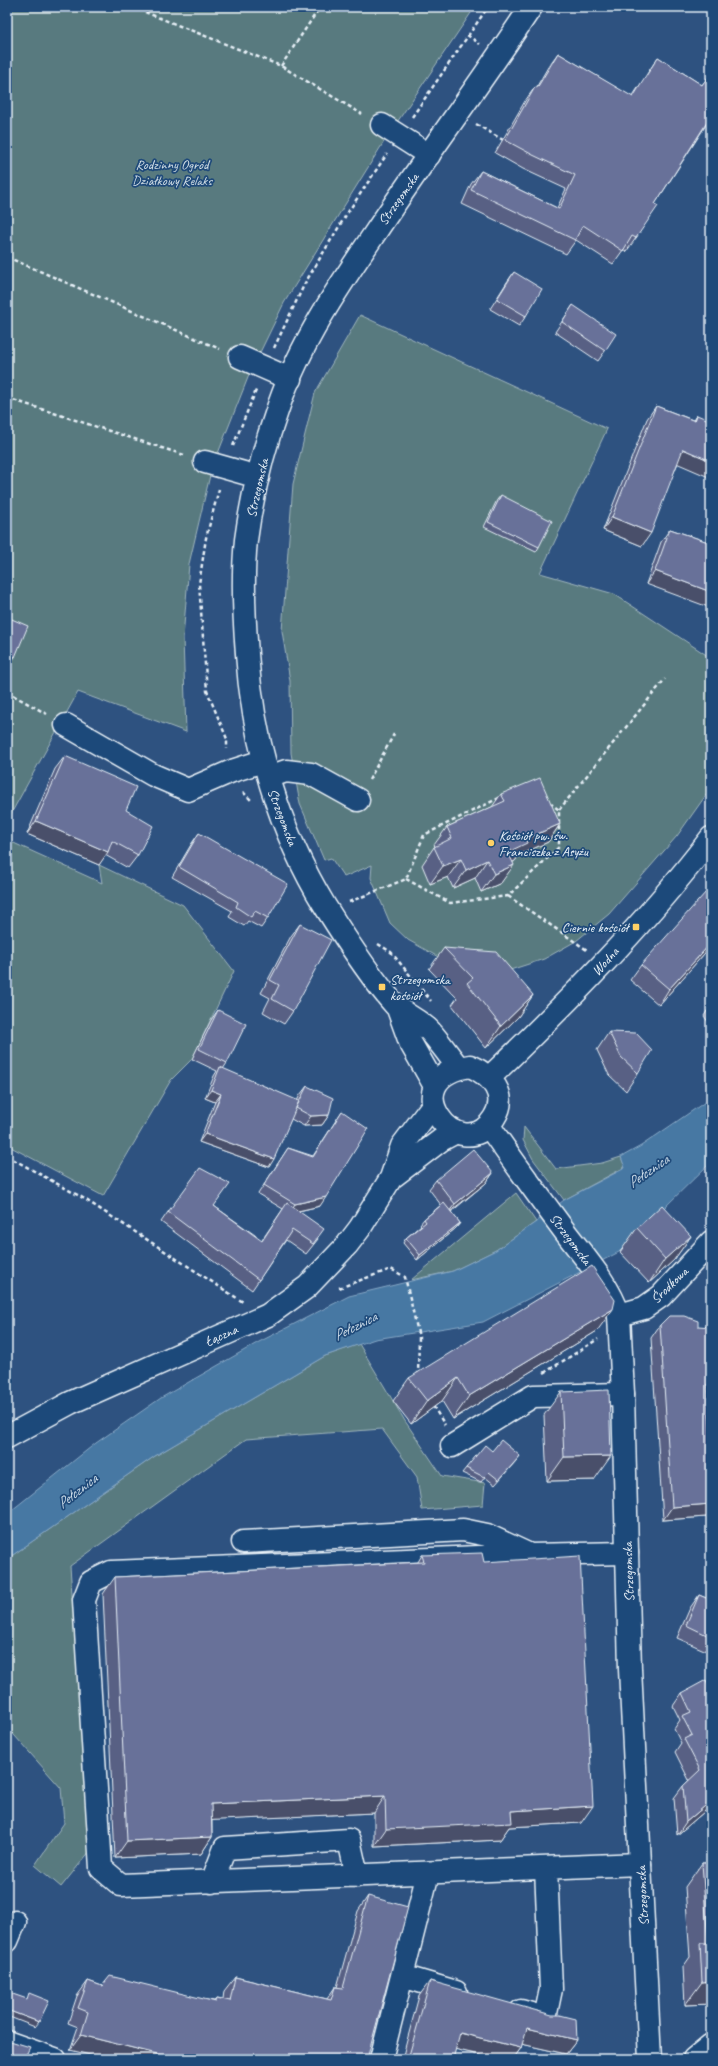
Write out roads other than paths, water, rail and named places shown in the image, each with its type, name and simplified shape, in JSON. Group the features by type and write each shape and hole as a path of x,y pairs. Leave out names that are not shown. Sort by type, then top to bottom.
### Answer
{"main road":[{"name":"Strzegomska","path":"460,1068 428,1030 397,1006 355,951 310,881 294,846 266,769 249,681 244,622 246,541 258,477 279,404 316,326 338,288 531,7"},
{"path":"382,125 429,155"},
{"path":"240,357 290,379"},
{"path":"205,462 258,477"},
{"path":"66,725 153,775 188,790 232,771 266,769 311,774 358,800"},
{"name":"Wodna","path":"490,1077 562,1008 688,867 711,838"},
{"name":"Strzegomska","path":"397,1006 410,1042 434,1095"},
{"path":"470,1066 490,1077 497,1088 500,1101 497,1114 489,1126 477,1132 466,1134 448,1129 438,1118 434,1095 445,1073 470,1066"},
{"name":"Łączna","path":"7,1437 70,1403 268,1315 307,1287 347,1246 376,1205 392,1178 402,1146 434,1095"},
{"name":"Strzegomska","path":"489,1126 527,1181 599,1276 616,1305 619,1315 623,1394 630,1668 650,2059"},
{"name":"Łączna","path":"392,1178 441,1140 456,1132"},
{"name":"Środkowa","path":"619,1315 644,1308 661,1296 711,1242"},
{"path":"450,1439 533,1396 623,1394"},
{"path":"243,1542 463,1530 487,1535 530,1555"},
{"path":"627,1553 530,1555 111,1572 91,1582 84,1600 101,1868 121,1886 640,1864"},
{"path":"212,1882 225,1848 349,1840 357,1876"},
{"path":"500,2004 545,2018 551,1989 546,1868"},
{"path":"381,2059 428,1873"},
{"path":"402,1976 478,1998"},
{"path":"7,2042 55,2059"},
{"path":"694,2059 711,2046"}],"water":[{"name":"Pełcznica","path":"711,1098 711,1162 619,1252 483,1322 375,1339 325,1356 155,1456 7,1559 7,1514 96,1443 161,1398 257,1343 349,1296 453,1271 496,1250 564,1200 625,1168 621,1157 641,1146"}],"place":[{"name":"Kościół pw. św. Franciszka z Asyżu","path":"491,843"},
{"name":"Ciernie kościół","path":"636,927"},
{"name":"Strzegomska kościół","path":"382,987"}],"park label":[{"name":"Rodzinny Ogród Działkowy Relaks","path":"172,172"}]}
